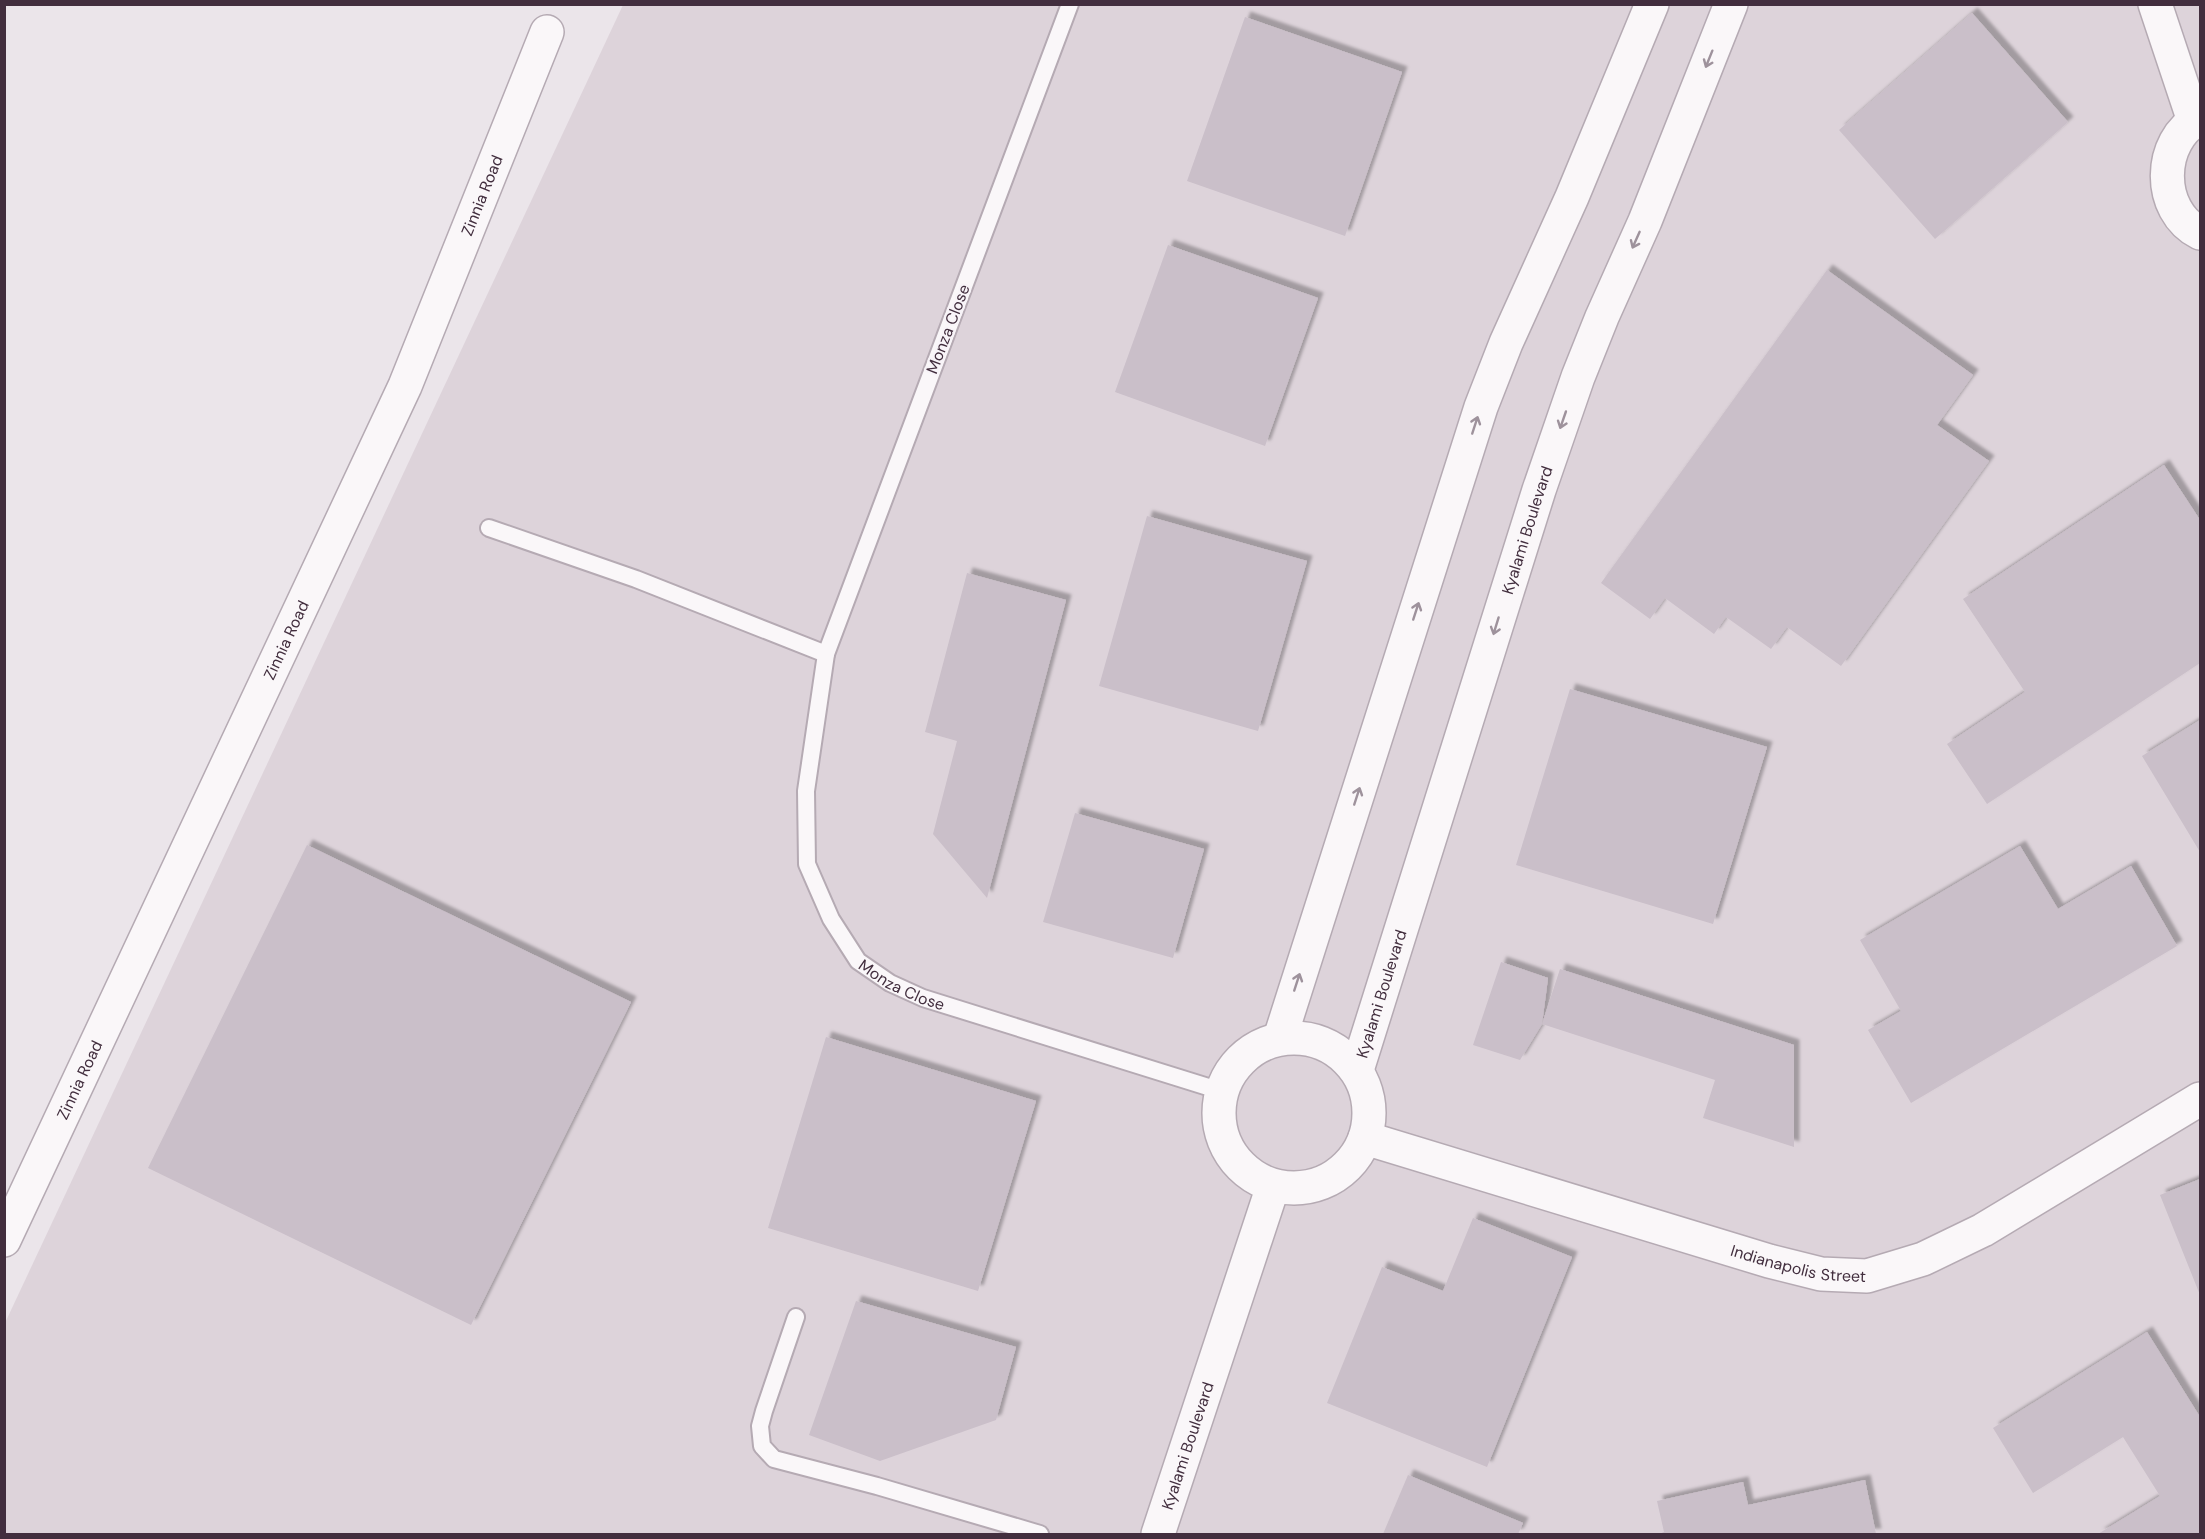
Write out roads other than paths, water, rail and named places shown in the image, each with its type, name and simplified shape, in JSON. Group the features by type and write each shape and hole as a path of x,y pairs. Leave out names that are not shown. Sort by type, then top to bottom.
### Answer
{"street":[{"path":"1280,1038 1481,407 1506,343 1572,197 1652,4"},
{"name":"Kyalami Boulevard","path":"1357,1070 1539,490 1578,377 1645,221 1731,4"},
{"path":"2155,4 2197,120 2180,136 2170,155 2167,176 2170,196 2180,214 2194,230 2200,233"},
{"name":"Zinnia Road","path":"4,1240 405,386 547,32"},
{"path":"1302,1037 1323,1042 1342,1054 1357,1070 1367,1092 1370,1114 1365,1138 1355,1158 1338,1174 1318,1184 1295,1188 1272,1185 1251,1175 1234,1159 1222,1138 1218,1115 1221,1091 1234,1067 1254,1048 1280,1038 1302,1037"},
{"name":"Indianapolis Street","path":"1365,1138 1768,1261 1821,1274 1867,1276 1923,1259 1983,1230 2200,1099"},
{"name":"Kyalami Boulevard","path":"1158,1534 1272,1185"}],"lane":[{"name":"Monza Close","path":"1070,4 826,654 806,791 807,864 831,920 858,961 890,983 922,998 1221,1091"},
{"path":"489,528 636,579 826,654"},
{"path":"796,1317 760,1426 762,1446 774,1459 877,1486 1040,1534"}]}
